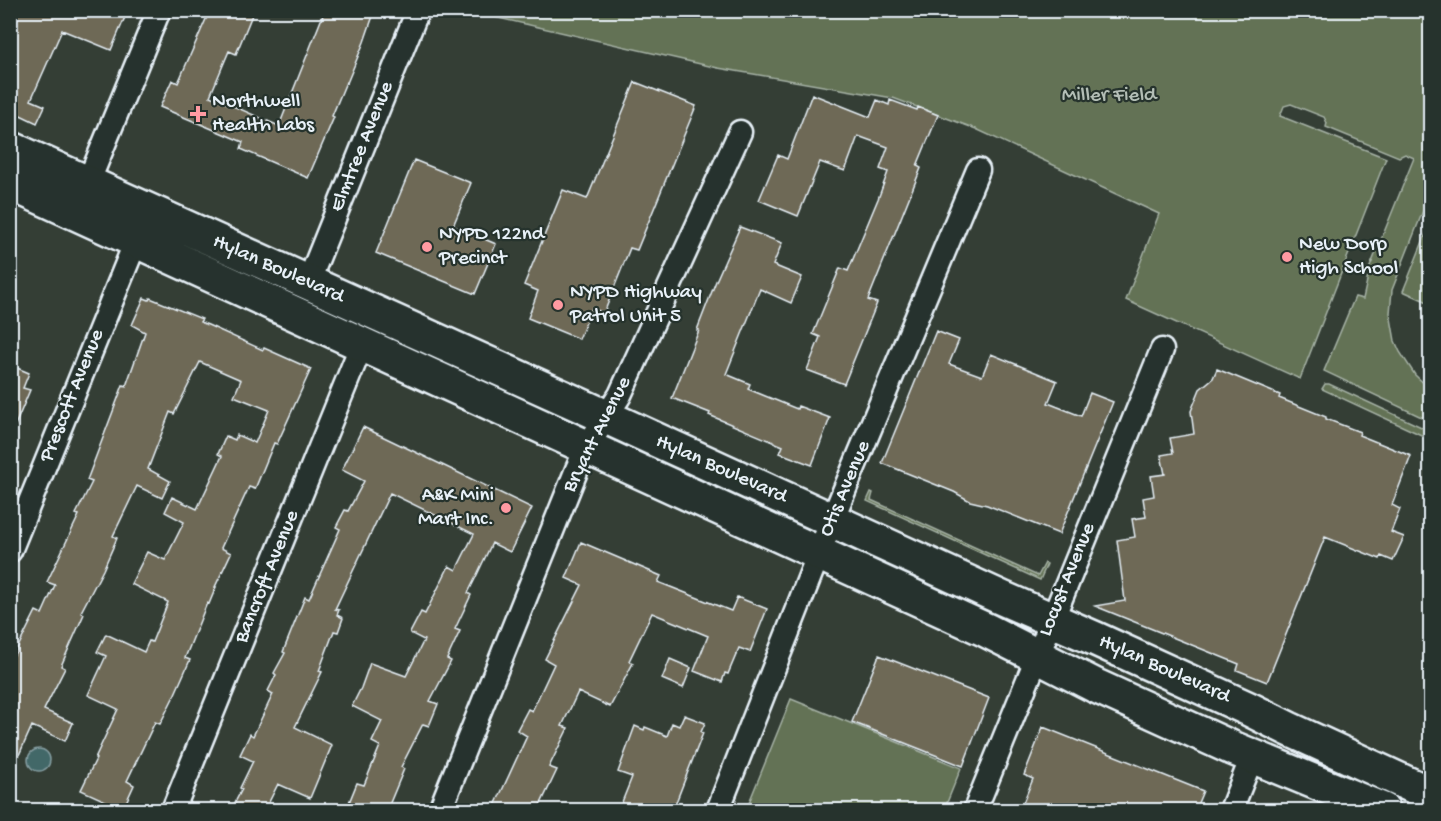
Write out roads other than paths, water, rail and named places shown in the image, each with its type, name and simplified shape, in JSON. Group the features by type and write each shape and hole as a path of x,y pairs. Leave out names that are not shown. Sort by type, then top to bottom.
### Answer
{"main road":[{"name":"Hylan Boulevard","path":"10,148 1249,709 1431,794"},
{"name":"Hylan Boulevard","path":"10,183 976,625 1096,686 1252,757 1383,810"},
{"path":"458,387 469,356"},
{"path":"1252,757 1268,719"}],"street":[{"path":"88,183 159,10"},
{"name":"Elmtree Avenue","path":"308,284 418,10"},
{"name":"Bryant Avenue","path":"440,810 587,447 620,395 740,132"},
{"name":"Otis Avenue","path":"718,810 832,520 978,170"},
{"name":"Prescott Avenue","path":"10,551 136,241"},
{"name":"Bancroft Avenue","path":"173,810 362,344"},
{"name":"Locust Avenue","path":"975,810 1162,350"},
{"path":"1231,810 1252,757"}],"water":[{"path":"39,749 47,752 50,760 47,768 39,771 31,768 28,760 31,752"}],"place":[{"name":"Northwell Health Labs","path":"198,114"},
{"name":"NYPD 122nd Precinct","path":"427,247"},
{"name":"New Dorp High School","path":"1287,257"},
{"name":"NYPD Highway Patrol Unit 5","path":"558,305"},
{"name":"A&K Mini Mart Inc.","path":"506,508"}],"park label":[{"name":"Miller Field","path":"1109,96"}]}
